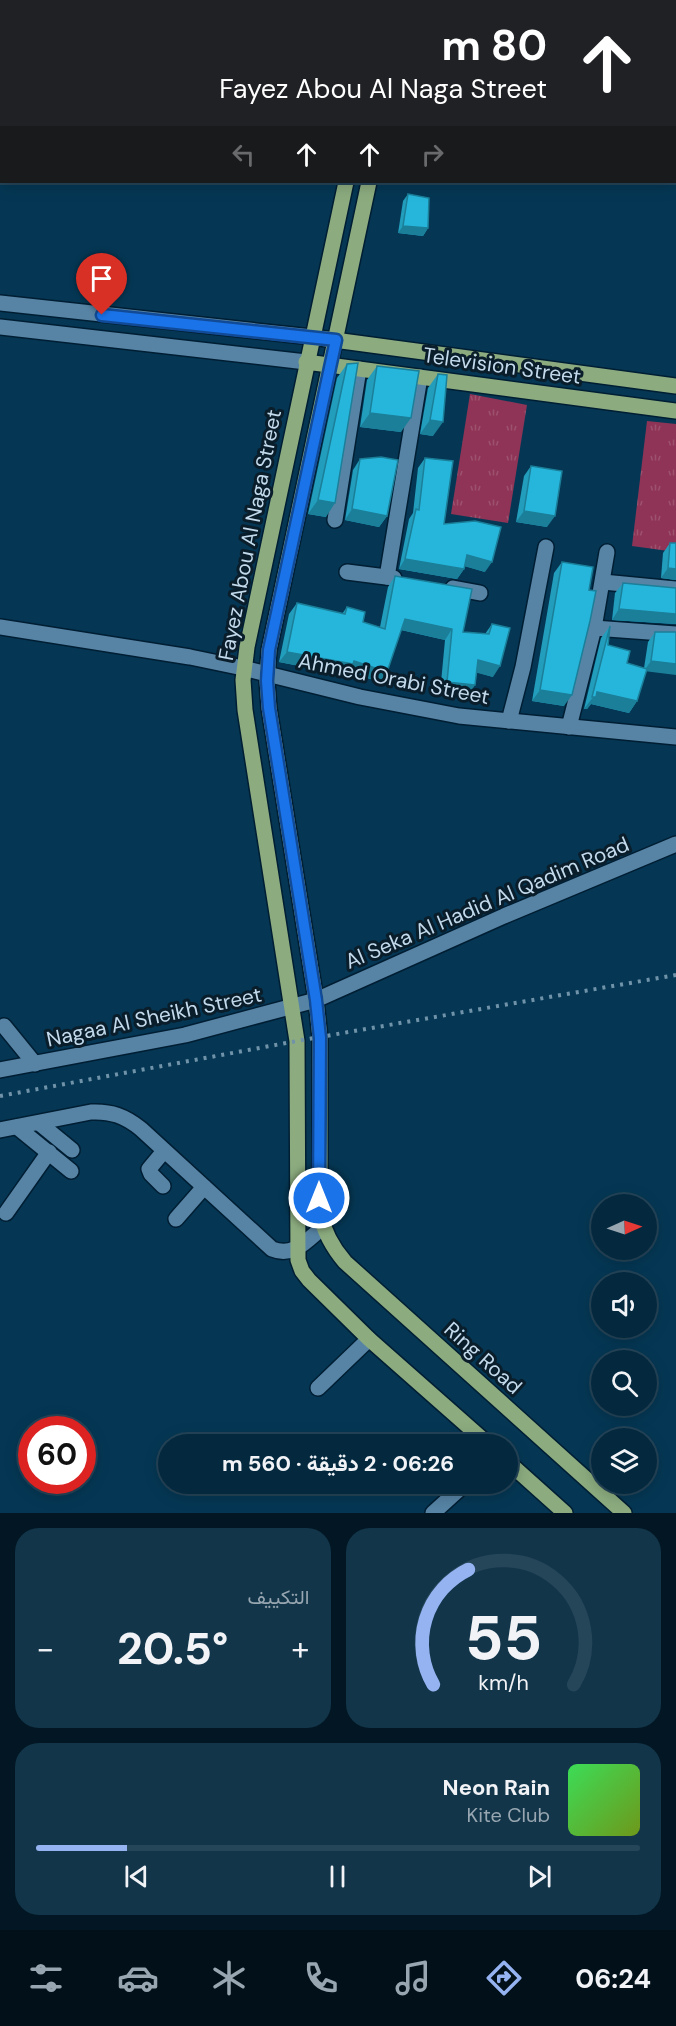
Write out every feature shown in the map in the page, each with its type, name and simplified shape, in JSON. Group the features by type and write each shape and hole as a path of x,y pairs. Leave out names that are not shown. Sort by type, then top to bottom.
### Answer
{"main road":[{"name":"Fayez Abou Al Naga Street","path":"297,1249 297,1041 245,710 243,668 345,183"},
{"name":"Fayez Abou Al Naga Street","path":"320,1038 316,1000 269,708 267,675 269,650 369,183"},
{"name":"Television Street","path":"312,337 676,386"},
{"name":"Television Street","path":"306,362 676,411"},
{"name":"Ring Road","path":"320,1038 319,1198 323,1227 332,1245 345,1262 624,1513"},
{"path":"297,1249 302,1271 309,1280 369,1339 477,1434"},
{"path":"518,1471 565,1513"}],"street":[{"name":"Television Street","path":"0,303 312,337"},
{"name":"Television Street","path":"0,327 306,362"},
{"path":"335,520 360,369"},
{"path":"387,577 420,377"},
{"path":"509,721 535,611 546,547"},
{"path":"569,727 594,628 607,552"},
{"path":"347,572 407,580"},
{"path":"603,582 676,589"},
{"path":"438,585 480,593"},
{"name":"Ahmed Orabi Street","path":"0,627 162,652 243,668 409,708 509,721 676,737"},
{"path":"594,628 676,634"},
{"name":"Al Seka Al Hadid Al Qadim Road","path":"316,1000 504,916 676,844"},
{"name":"Nagaa Al Sheikh Street","path":"0,1070 185,1035 316,1000"},
{"path":"4,1026 35,1064"},
{"path":"0,1130 91,1112 118,1115 131,1121 272,1250 280,1253 297,1249 323,1227"},
{"path":"39,1123 72,1150"},
{"path":"16,1127 71,1171"},
{"path":"163,1186 149,1169 164,1151"},
{"path":"6,1212 49,1152"},
{"path":"176,1219 204,1188"},
{"path":"318,1388 369,1339"},
{"path":"433,1513 454,1494"}],"green space":[{"path":"470,394 527,405 508,523 451,514"},
{"path":"647,421 676,424 676,552 632,546"}],"building":[{"path":"408,194 429,198 428,228 403,226"},
{"path":"358,363 335,503 318,500 347,364"},
{"path":"377,366 419,371 411,418 370,413"},
{"path":"438,374 447,375 443,422 430,420"},
{"path":"381,457 398,460 387,516 352,509 360,459"},
{"path":"425,458 453,461 444,524 475,521 501,527 492,562 467,555 464,569 405,559 416,509 419,510"},
{"path":"531,466 562,471 555,516 524,511"},
{"path":"670,543 676,543 676,569 668,568"},
{"path":"562,562 593,567 589,590 596,591 572,695 540,690"},
{"path":"395,576 472,589 463,632 489,634 492,624 510,628 500,666 478,660 475,685 447,682 452,629 405,619 387,672 354,661 353,664 287,652 297,603 345,614 347,607 365,612 363,622 385,629"},
{"path":"623,583 676,588 676,614 619,609"},
{"path":"610,626 608,645 630,651 627,663 647,669 637,701 597,692 596,697 592,697"},
{"path":"655,632 676,632 676,664 651,661"}],"railway":[{"path":"0,1096 297,1041 676,975"}],"route":[{"path":"102,315 336,340 269,650 267,681 269,708 316,1000 320,1038 319,1198"}]}
